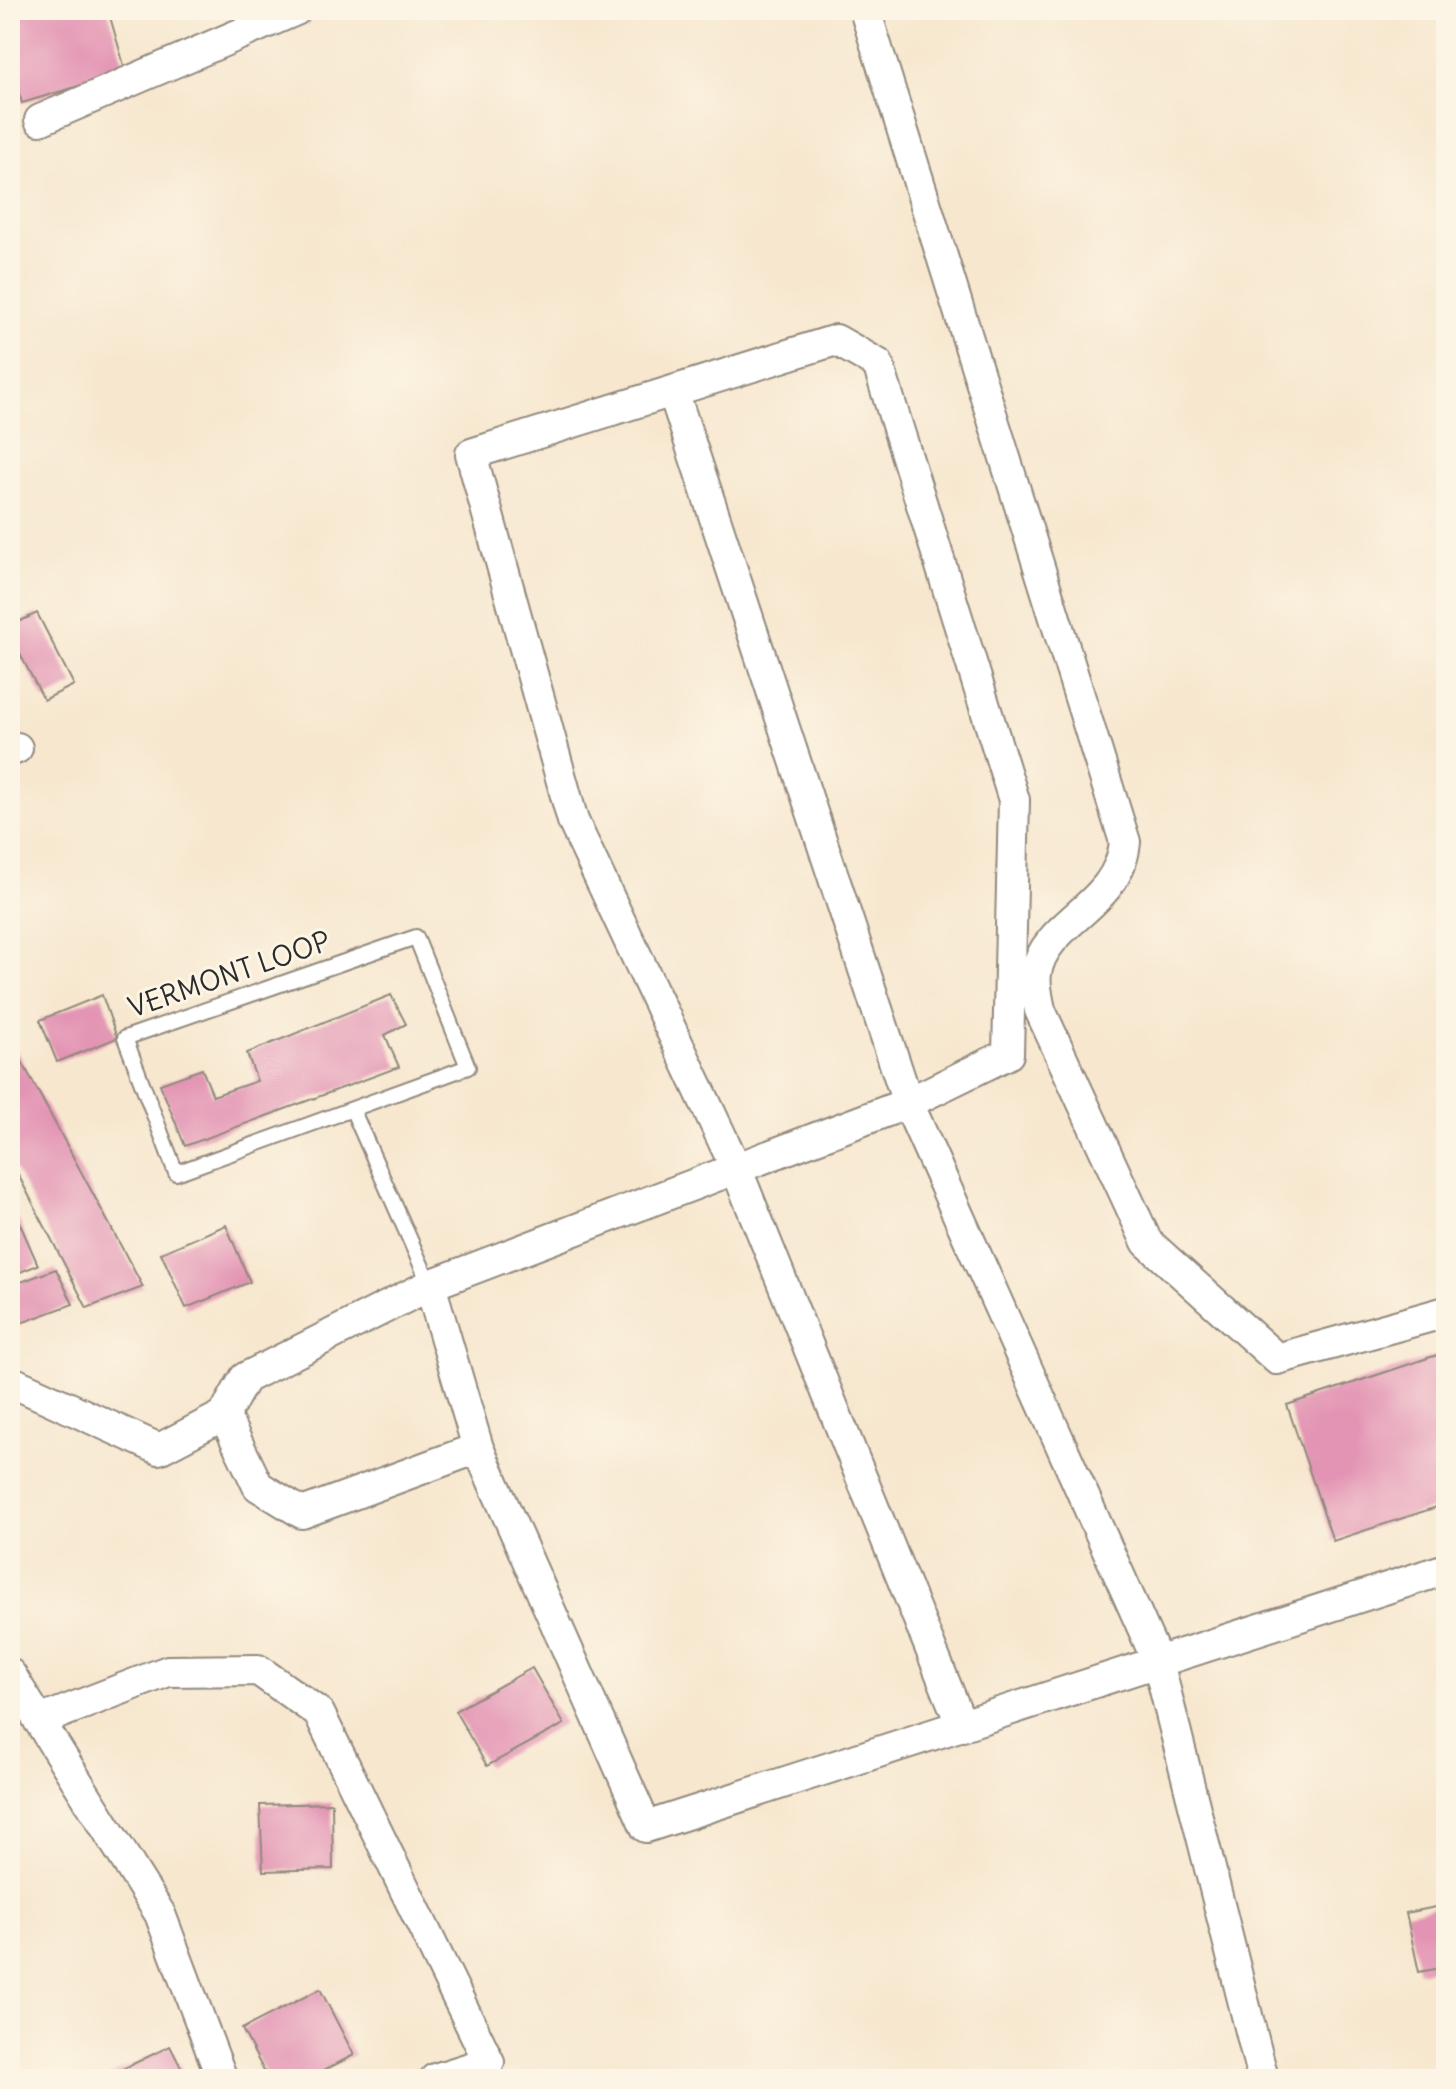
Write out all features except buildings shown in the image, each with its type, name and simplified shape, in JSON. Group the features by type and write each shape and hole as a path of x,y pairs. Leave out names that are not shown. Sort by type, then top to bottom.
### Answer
{"street":[{"path":"40,120 296,10"},
{"path":"865,10 1125,842 1123,863 1113,882 1045,950 1035,974 1040,1010 1147,1242 1277,1359 1446,1312"},
{"path":"10,1381 159,1449 224,1415 245,1378 430,1285 736,1168 908,1103 1008,1054 1014,800 878,364 836,340 471,454 573,821 736,1168 962,1726"},
{"path":"673,391 908,1103 1158,1662 1263,2079"},
{"path":"430,1285 478,1448 646,1827 1446,1569"},
{"path":"224,1415 258,1486 302,1513 478,1448"},
{"path":"39,1721 168,1671 258,1670 319,1713 489,2062 435,2079"},
{"path":"10,1674 160,1914 222,2079"}],"lane":[{"name":"VERMONT LOOP","path":"416,937 468,1067 353,1111 176,1173 125,1038 416,937"},
{"path":"353,1111 430,1285"}]}
